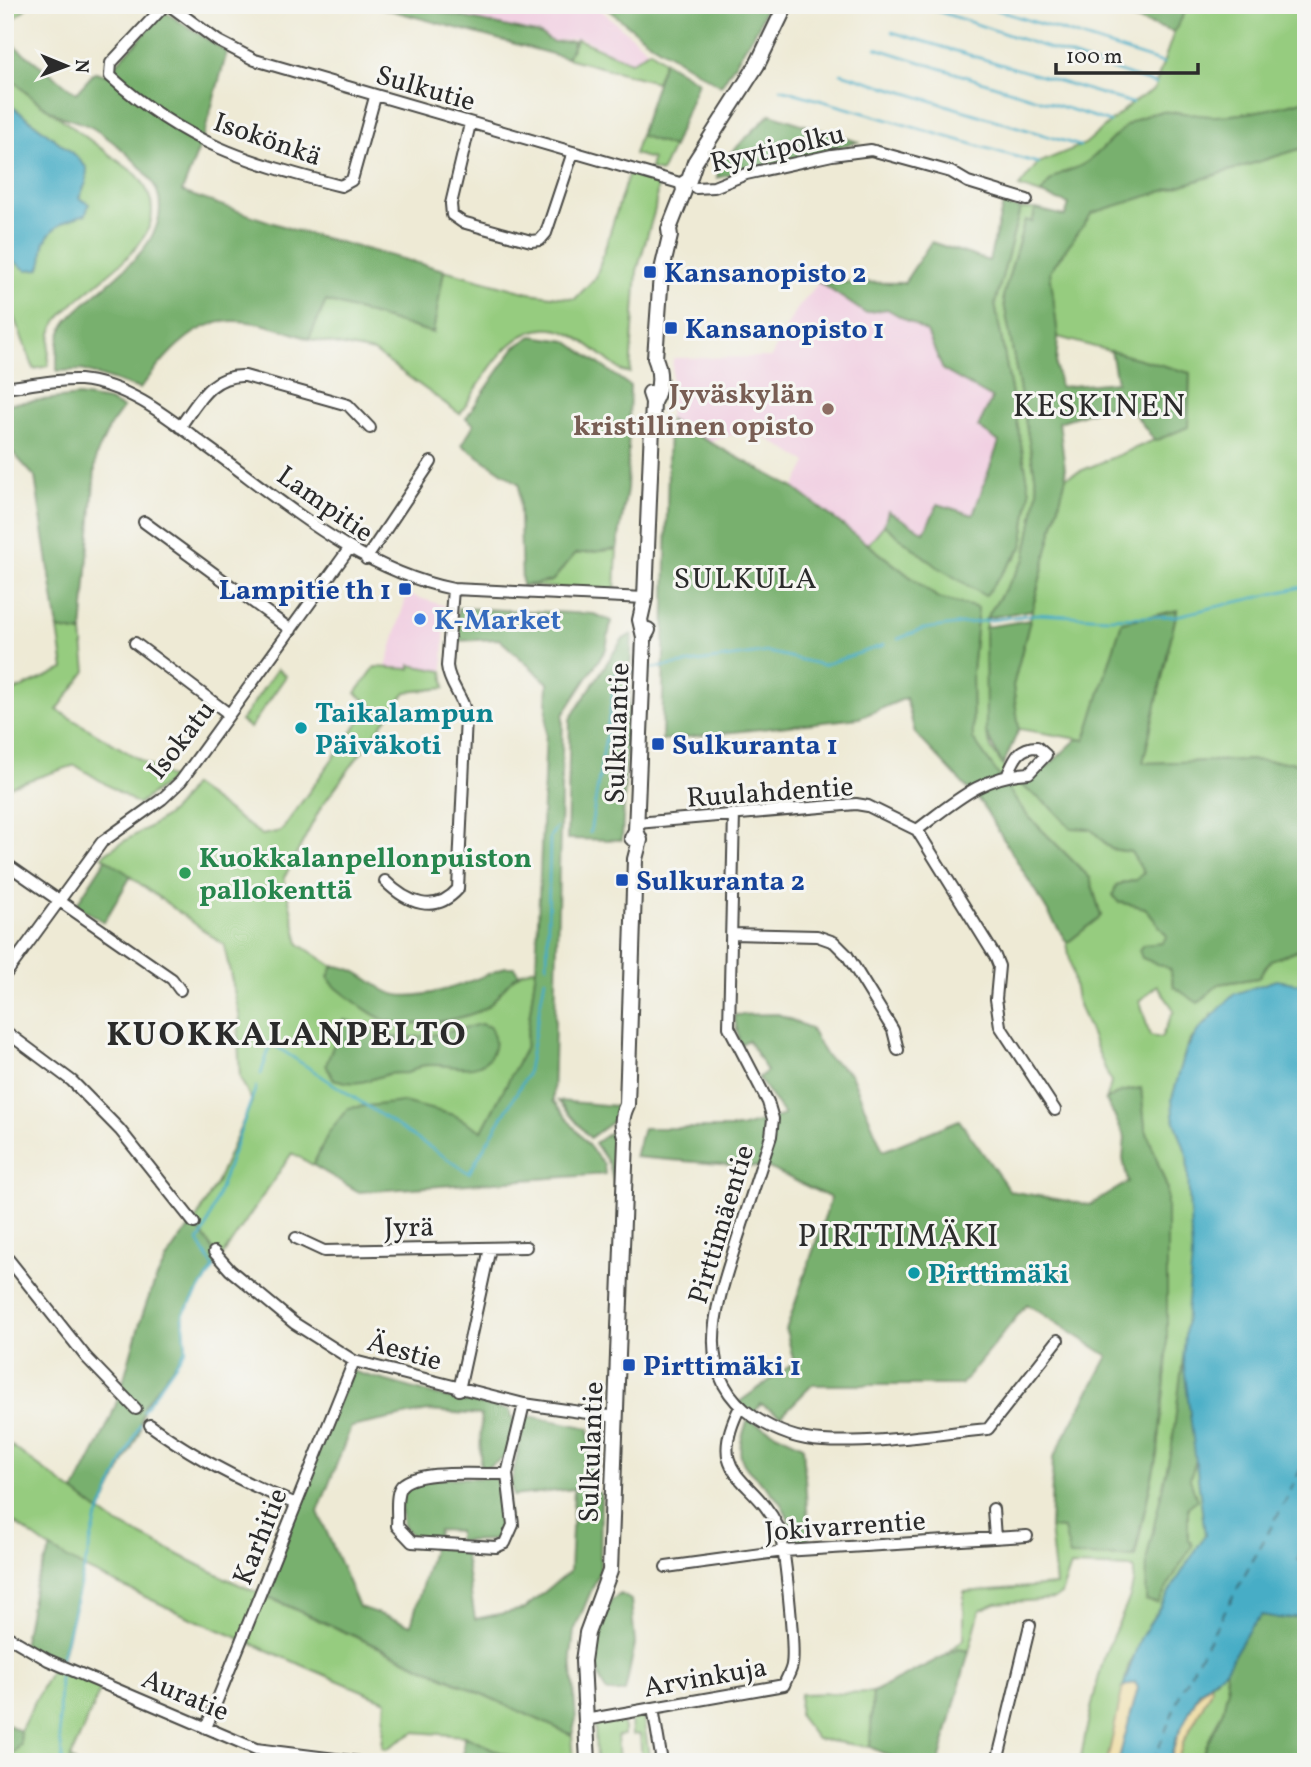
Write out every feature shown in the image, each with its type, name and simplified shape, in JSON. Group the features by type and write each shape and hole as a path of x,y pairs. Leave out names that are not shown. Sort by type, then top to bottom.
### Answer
{"main road":[{"name":"Sulkulantie","path":"588,1762 583,1661 587,1633 610,1571 626,1139 631,1122 627,1105 635,859 640,845 636,827 644,637 640,620 645,601 653,402 658,394 659,367 655,358 657,298 670,236 690,186 695,162 701,157 710,138 757,65 786,5"}],"street":[{"name":"Sulkutie","path":"167,5 218,41 255,60 375,97 690,186"},
{"name":"Isokönkä","path":"167,5 111,63 110,76 141,104 188,135 233,156 287,172 348,185 352,180 375,97"},
{"path":"470,124 450,204 452,215 462,222 531,241 540,240 546,233 573,152"},
{"name":"Ryytipolku","path":"690,186 714,187 746,174 832,155 871,150 951,172 968,182 1027,200"},
{"path":"180,427 209,386 231,375 245,376 348,405 370,428"},
{"name":"Lampitie","path":"5,388 80,380 113,387 144,402 349,549 414,579 453,589 645,601"},
{"path":"366,559 431,462"},
{"path":"144,522 291,630"},
{"name":"Isokatu","path":"5,975 102,842 162,799 181,781 349,549"},
{"path":"385,881 406,897 428,905 449,899 458,889 466,717 465,707 449,678 447,666 453,589"},
{"path":"135,643 229,714"},
{"path":"1008,774 981,782 917,830 995,956 999,966 996,999 1000,1026 1055,1110"},
{"name":"Ruulahdentie","path":"636,827 734,814 856,804 868,806 917,830"},
{"name":"Pirttimäentie","path":"734,814 729,1027 768,1102 773,1119 771,1136 715,1307 712,1338 716,1366 740,1407"},
{"path":"5,863 172,979 180,990"},
{"path":"732,934 817,936 834,942 847,955 893,1030 898,1050"},
{"path":"5,1031 72,1081 120,1130 194,1223"},
{"name":"Jyrä","path":"296,1238 324,1251 526,1247"},
{"path":"459,1390 490,1248"},
{"name":"Äestie","path":"214,1252 230,1270 294,1323 354,1361 459,1390 524,1404 616,1417"},
{"path":"5,1255 86,1357 135,1409"},
{"path":"740,1407 791,1436 823,1441 988,1429 1058,1340"},
{"name":"Karhitie","path":"206,1728 354,1361"},
{"path":"507,1474 422,1475 406,1480 398,1490 397,1526 412,1542 496,1547 505,1543 513,1525 507,1474 524,1404"},
{"name":"Arvinkuja","path":"585,1720 784,1685 792,1664 784,1551 771,1513 737,1479 730,1464 727,1443 731,1425 740,1407"},
{"path":"150,1425 182,1448 247,1484 296,1504"},
{"path":"993,1509 995,1538"},
{"name":"Jokivarrentie","path":"666,1567 784,1551 1027,1536"},
{"path":"997,1762 1030,1625"},
{"name":"Auratie","path":"5,1635 48,1660 206,1728 271,1752 359,1762"},
{"path":"653,1707 662,1762"}],"shaded area":[{"path":"407,5 595,5 648,50 631,62 581,38 553,41 540,34"},
{"name":"Jyväskylän kristillinen opisto","path":"819,282 865,312 886,309 927,332 943,370 992,399 999,442 973,515 924,532 888,511 884,525 868,544 794,488 807,462 751,429 709,442 669,420 673,358 771,357 794,313"},
{"path":"407,594 445,606 443,671 411,665 410,669 386,667"}],"green space":[{"path":"5,5 29,5 5,28"},
{"path":"371,5 407,5 540,34 553,42 574,41 567,58"},
{"path":"602,5 766,5 759,25 721,86 652,44"},
{"path":"1089,5 1189,5 1174,32"},
{"path":"1189,5 1283,5 1306,14 1306,100 1261,111 1227,115 1164,112 1143,116 1126,126 1087,162 1057,176 1041,194 1019,187 1038,163 1085,144 1132,103 1154,89 1174,32"},
{"path":"165,12 227,52 203,138 182,192 294,230 444,270 433,333 326,301 309,339 254,323 232,321 213,324 196,332 178,345 140,389 82,370 57,371 61,331 80,307 142,251 153,234 159,217 159,198 156,188 141,168 110,140 87,125 56,114 20,87 5,68 5,52 12,44 76,93 95,72 106,75"},
{"path":"577,39 631,62 650,50 664,61 656,82 567,58"},
{"path":"664,61 698,82 673,147 640,135"},
{"path":"5,68 24,91 137,175 150,199 151,221 141,241 125,259 66,311 51,332 48,366 34,369 5,294 5,255 87,168 74,154 5,101"},
{"path":"1306,100 1306,147 1092,213 1050,271 1058,337 1056,366 1060,387 1117,382 1111,351 1190,373 1188,427 1155,441 1125,401 1059,422 1066,477 1032,610 986,618 1025,559 1038,491 1003,297 1025,220 1032,222 1036,209 1065,216 1069,204 1041,194 1057,176 1087,162 1126,126 1143,116 1164,112 1215,116 1238,114"},
{"path":"770,114 858,142 717,178 719,165"},
{"path":"640,135 673,147 661,172 650,169 652,159 634,154"},
{"path":"1306,147 1306,763 1245,760 1143,763 1177,611 1122,622 1085,740 1019,729 1013,686 1066,477 1188,426 1190,373 1058,337 1050,271 1092,213"},
{"path":"629,172 658,181 655,209 637,271 630,373 622,371 589,345 568,333 549,329 532,331 517,339 503,352 460,414 374,352 309,339 326,301 433,333 444,270 529,293 575,299 596,277"},
{"path":"1003,205 1020,209 995,304 1030,492 1022,547 985,596 936,566 884,525 888,511 924,532 938,504 973,515 999,442 978,427 992,398 943,370 927,332 887,309 865,313 819,282 904,283 931,242 989,261"},
{"path":"1020,209 1036,209 1032,222 1025,220 1003,297 1038,491 1025,559 986,618 986,733 991,748 1012,779 1022,778 1018,783 1051,807 1071,827 1091,829 1111,849 1131,852 1144,872 1136,880 1116,885 1119,902 1145,908 1167,936 1163,943 1219,984 1258,978 1271,960 1306,774 1306,1014 1213,1014 1189,1042 1183,1059 1231,1471 1171,1620 1155,1614 1128,1667 1107,1762 1080,1762 1101,1668 1128,1602 1134,1568 1071,1566 1061,1594 1055,1599 996,1603 980,1610 969,1651 958,1649 944,1656 964,1639 964,1592 1056,1585 1050,1528 1064,1528 1135,1557 1158,1450 1167,1358 1167,1188 1145,1127 1141,1088 1121,1092 1106,1100 1111,1083 1077,1000 1067,943 1101,916 1090,878 1026,814 973,739 972,672 978,608 938,598 868,544 884,525 936,566 1014,560 1022,547 1030,492 995,303","holes":["1157,985 1174,1010 1161,1038 1150,1036 1140,1001"]},
{"path":"532,336 567,341 630,386 627,489 617,549 575,554 552,581 522,586 519,484 462,445 474,424 466,418 515,347"},
{"path":"79,396 109,401 123,408 110,426 96,456 82,633 58,629 35,477 5,444 5,404"},
{"path":"669,420 794,488 938,598 978,608 972,672 973,739 1026,814 1090,878 1101,916 1067,943 982,804 915,733 906,698 859,718 662,740"},
{"path":"617,549 615,591 522,586 552,581 575,554"},
{"path":"458,608 594,614 611,621 606,649 563,715 553,1101 604,1165 605,1174 359,1192 313,1165 329,1132 348,1108 403,1102 454,1115 482,1131 525,1049 536,968 548,683 499,639 456,641"},
{"path":"1177,610 1143,763 1245,760 1306,763 1306,952 1301,949 1271,960 1258,978 1219,984 1198,1003 1174,987 1170,969 1142,958 1139,950 1143,945 1162,943 1167,936 1145,908 1118,902 1113,895 1116,885 1136,880 1144,873 1131,852 1111,849 1091,829 1071,828 1051,807 1018,783 1022,778 1047,767 1077,739 1085,740 1122,622"},
{"path":"1030,620 1013,686 1019,729 1003,765 986,733 985,627"},
{"path":"58,629 82,633 86,671 57,710 172,779 138,804 75,765 5,788 5,695 64,669"},
{"path":"632,634 622,840 567,839 570,719 622,640"},
{"path":"410,665 443,671 445,688 406,692 321,807 284,878 299,944 388,1003 503,986 522,972 536,968 525,1049 482,1131 454,1115 329,1132 313,1165 292,1153 220,1259 194,1223 216,1184 252,1101 240,1078 240,1018 224,945 102,856 164,818 178,805 192,785 262,835 281,831 371,705 356,693 375,667 410,669"},
{"path":"277,669 286,676 250,728 241,721"},
{"path":"106,859 131,876 104,922 76,905"},
{"path":"333,966 355,971 386,991 413,996 446,990 505,967 514,967 519,974 480,1011 459,1018 410,1024 378,1017 341,991 328,977"},
{"path":"778,1014 810,1028 826,1056 851,1074 883,1151 959,1120 1010,1191 1090,1205 1128,1182 1123,1159 1125,1137 1106,1100 1121,1092 1141,1088 1145,1127 1167,1188 1167,1358 1158,1450 1134,1557 1070,1556 1064,1529 1050,1528 1053,1458 1108,1356 1027,1304 961,1385 812,1385 781,1416 761,1404 753,1414 739,1402 794,1363 786,1330 831,1198 769,1168 635,1157 643,1128 740,1128 784,1115 758,1078 767,1071 748,1040 740,1045 734,1015"},
{"path":"343,1020 378,1034 402,1038 481,1024 490,1027 494,1046 486,1061 478,1066 430,1065 407,1073 390,1074 360,1082 342,1081 333,1079 326,1065"},
{"path":"558,1101 616,1106 616,1119 590,1138"},
{"path":"617,1128 615,1188 609,1164 595,1143"},
{"path":"194,1223 220,1259 183,1314 186,1349 144,1406 139,1433 100,1512 74,1492 117,1402 147,1301 156,1280 166,1259"},
{"path":"1183,1358 1197,1457 1190,1479 1197,1500 1188,1507 1188,1540 1193,1544 1158,1603 1146,1601 1147,1557 1172,1445"},
{"path":"351,1371 447,1398 509,1410 514,1421 506,1457 480,1471 481,1415 428,1411 351,1427 318,1512 359,1607 411,1625 433,1547 464,1550 475,1619 524,1609 570,1571 574,1489 513,1496 511,1485 524,1422 530,1416 589,1428 592,1483 601,1496 600,1570 574,1631 571,1657 576,1719 572,1735 260,1593"},
{"path":"748,1420 803,1446 809,1539 794,1540 788,1518 780,1503 741,1459 742,1436"},
{"path":"5,1441 114,1522 225,1578 572,1735 574,1762 522,1762 464,1736 414,1732 386,1749 382,1747 386,1701 182,1614 66,1560 5,1516"},
{"path":"492,1478 499,1481 507,1503 506,1526 501,1540 458,1541 458,1531 438,1530 437,1539 414,1538 403,1526 401,1500 408,1486 429,1479"},
{"path":"1306,1508 1306,1615 1285,1619 1262,1615 1251,1626 1226,1670 1228,1688 1223,1710 1199,1762 1177,1762 1183,1743 1211,1690 1210,1684 1217,1678"},
{"path":"51,1549 84,1568 62,1660 23,1646 35,1583"},
{"path":"621,1594 631,1600 635,1644 625,1692 607,1692 598,1671 598,1647 611,1600"},
{"path":"1262,1615 1285,1619 1306,1615 1306,1762 1199,1762 1223,1710 1228,1688 1225,1670 1251,1626"},
{"path":"958,1649 969,1651 939,1762 903,1762 870,1747 873,1692"},
{"path":"53,1666 101,1688 70,1759 76,1762 6,1762 21,1744 20,1731"},
{"path":"873,1692 870,1747 817,1739 799,1716 800,1694"},
{"path":"639,1713 643,1716 650,1762 642,1762 640,1734 632,1735 631,1719"},
{"path":"619,1719 624,1727 624,1735 617,1736 619,1762 596,1762 595,1726"},
{"path":"5,1723 20,1731 21,1744 6,1762"},
{"path":"464,1736 522,1762 463,1762"}],"sand":[{"path":"1129,1682 1135,1682 1138,1688 1118,1762 1107,1762 1123,1687"},
{"path":"1210,1684 1211,1690 1183,1743 1177,1762 1170,1762 1190,1709"}],"water":[{"path":"5,101 74,154 87,168 86,183 79,198 89,204 86,214 52,231 45,242 39,269 26,270 5,255"},
{"path":"1276,980 1306,985 1306,1545 1302,1546 1298,1560 1306,1562 1306,1615 1285,1619 1262,1615 1251,1626 1225,1670 1199,1692 1175,1741 1170,1762 1118,1762 1138,1688 1135,1682 1123,1687 1140,1639 1205,1535 1183,1358 1192,1257 1187,1155 1173,1116 1172,1098 1186,1050 1197,1032 1234,994"}],"waterway":[{"path":"919,5 1156,84"},
{"path":"981,5 1163,63"},
{"path":"892,32 1132,103"},
{"path":"876,48 1110,122"},
{"path":"841,73 1080,146"},
{"path":"781,89 1038,163"},
{"path":"898,639 923,629 1037,614 1108,618 1176,616 1306,586"},
{"path":"647,669 768,652 823,665 884,645"},
{"path":"590,833 616,674 637,671"},
{"path":"547,966 550,837 556,828"},
{"path":"261,1074 271,1043 469,1173 527,1075 545,979"},
{"path":"143,1411 186,1349 183,1314 214,1268 198,1241 205,1231 256,1087"},
{"path":"61,1661 96,1521 140,1424"},
{"path":"60,1667 59,1729 63,1762"}],"ferry route":[{"path":"1153,1762 1183,1687 1284,1504 1306,1458"}],"place":[{"name":"Kansanopisto 2","path":"650,272"},
{"name":"Kansanopisto 1","path":"671,328"},
{"name":"Jyväskylän kristillinen opisto","path":"828,409"},
{"name":"Lampitie th 1","path":"405,589"},
{"name":"K-Market","path":"420,619"},
{"name":"Taikalampun Päiväkoti","path":"301,728"},
{"name":"Sulkuranta 1","path":"658,744"},
{"name":"Kuokkalanpellonpuiston pallokenttä","path":"185,873"},
{"name":"Sulkuranta 2","path":"622,880"},
{"name":"Pirttimäki","path":"914,1273"},
{"name":"Pirttimäki 1","path":"629,1365"}],"district":[{"name":"KESKINEN","path":"1100,405"},
{"name":"SULKULA","path":"746,578"},
{"name":"KUOKKALANPELTO","path":"287,1033"},
{"name":"PIRTTIMÄKI","path":"899,1235"}]}
